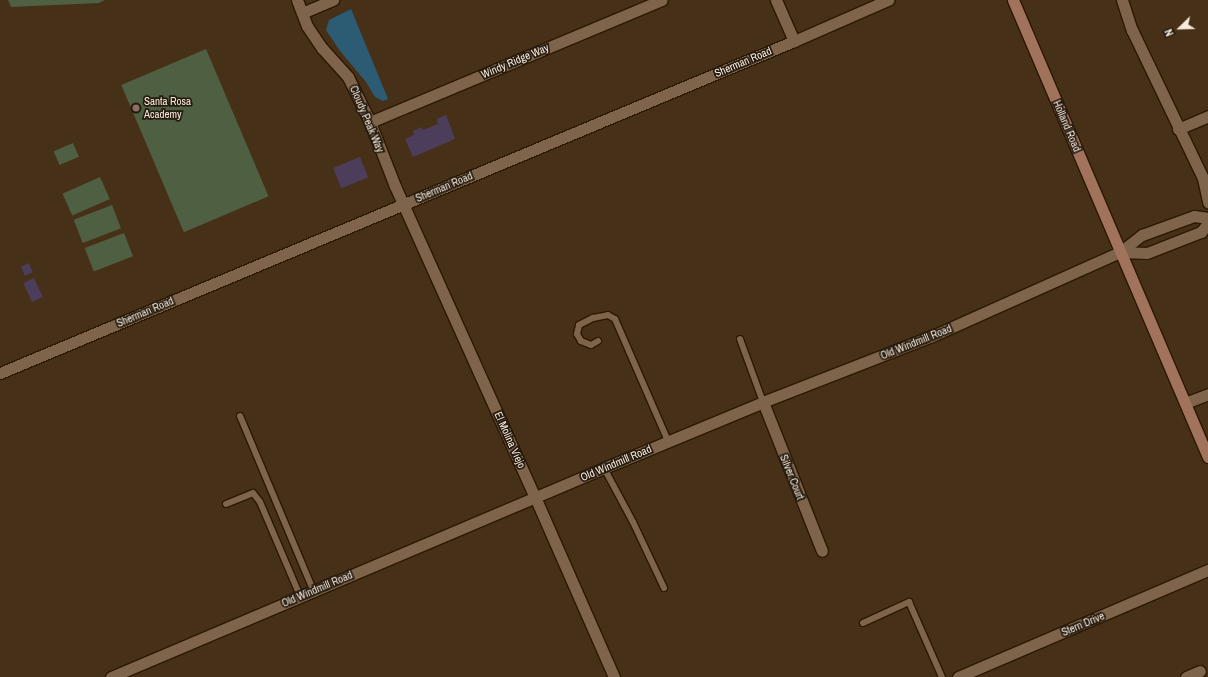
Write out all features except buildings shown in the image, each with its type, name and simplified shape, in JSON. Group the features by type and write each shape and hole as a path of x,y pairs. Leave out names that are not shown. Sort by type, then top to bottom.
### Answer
{"main road":[{"name":"Holland Road","path":"1013,0 1208,457"}],"street":[{"name":"Cloudy Peak Way","path":"297,0 308,26 322,48 348,77 370,122 379,149 404,203"},
{"path":"302,13 333,0"},
{"name":"Windy Ridge Way","path":"370,122 660,0"},
{"path":"776,0 794,41"},
{"name":"Sherman Road","path":"0,373 794,41 888,0"},
{"path":"1122,0 1132,30 1178,129 1203,178 1208,202"},
{"path":"1178,129 1208,116"},
{"name":"El Molina Viejo","path":"404,203 614,677"},
{"path":"1120,252 1142,235 1194,216 1208,218"},
{"path":"1120,252 1148,253 1200,232 1208,223"},
{"name":"Old Windmill Road","path":"111,677 313,590 668,441 762,402 930,337 1120,252"},
{"path":"1185,403 1208,394"},
{"name":"Silver Court","path":"762,402 822,551"},
{"name":"Stern Drive","path":"958,677 1208,570"},
{"path":"1186,677 1200,671"}],"lane":[{"path":"598,341 590,345 581,341 577,334 579,325 593,318 608,315 615,319 668,441"},
{"path":"740,339 762,402"},
{"path":"240,416 313,590"},
{"path":"604,468 630,516 664,588"},
{"path":"226,504 253,493 260,502 300,596"},
{"path":"863,623 909,602 942,677"}],"green space":[{"path":"8,0 105,0 99,3 11,7"},
{"path":"206,49 269,196 184,232 121,85"},
{"path":"73,143 79,157 60,165 54,151"},
{"path":"100,177 110,199 72,216 63,194"},
{"path":"112,205 121,228 83,243 74,220"},
{"path":"124,233 133,256 94,271 85,248"}],"water":[{"path":"351,9 388,99 383,101 375,97 366,82 340,51 326,30 329,20"}],"place":[{"name":"Santa Rosa Academy","path":"136,108"}]}
